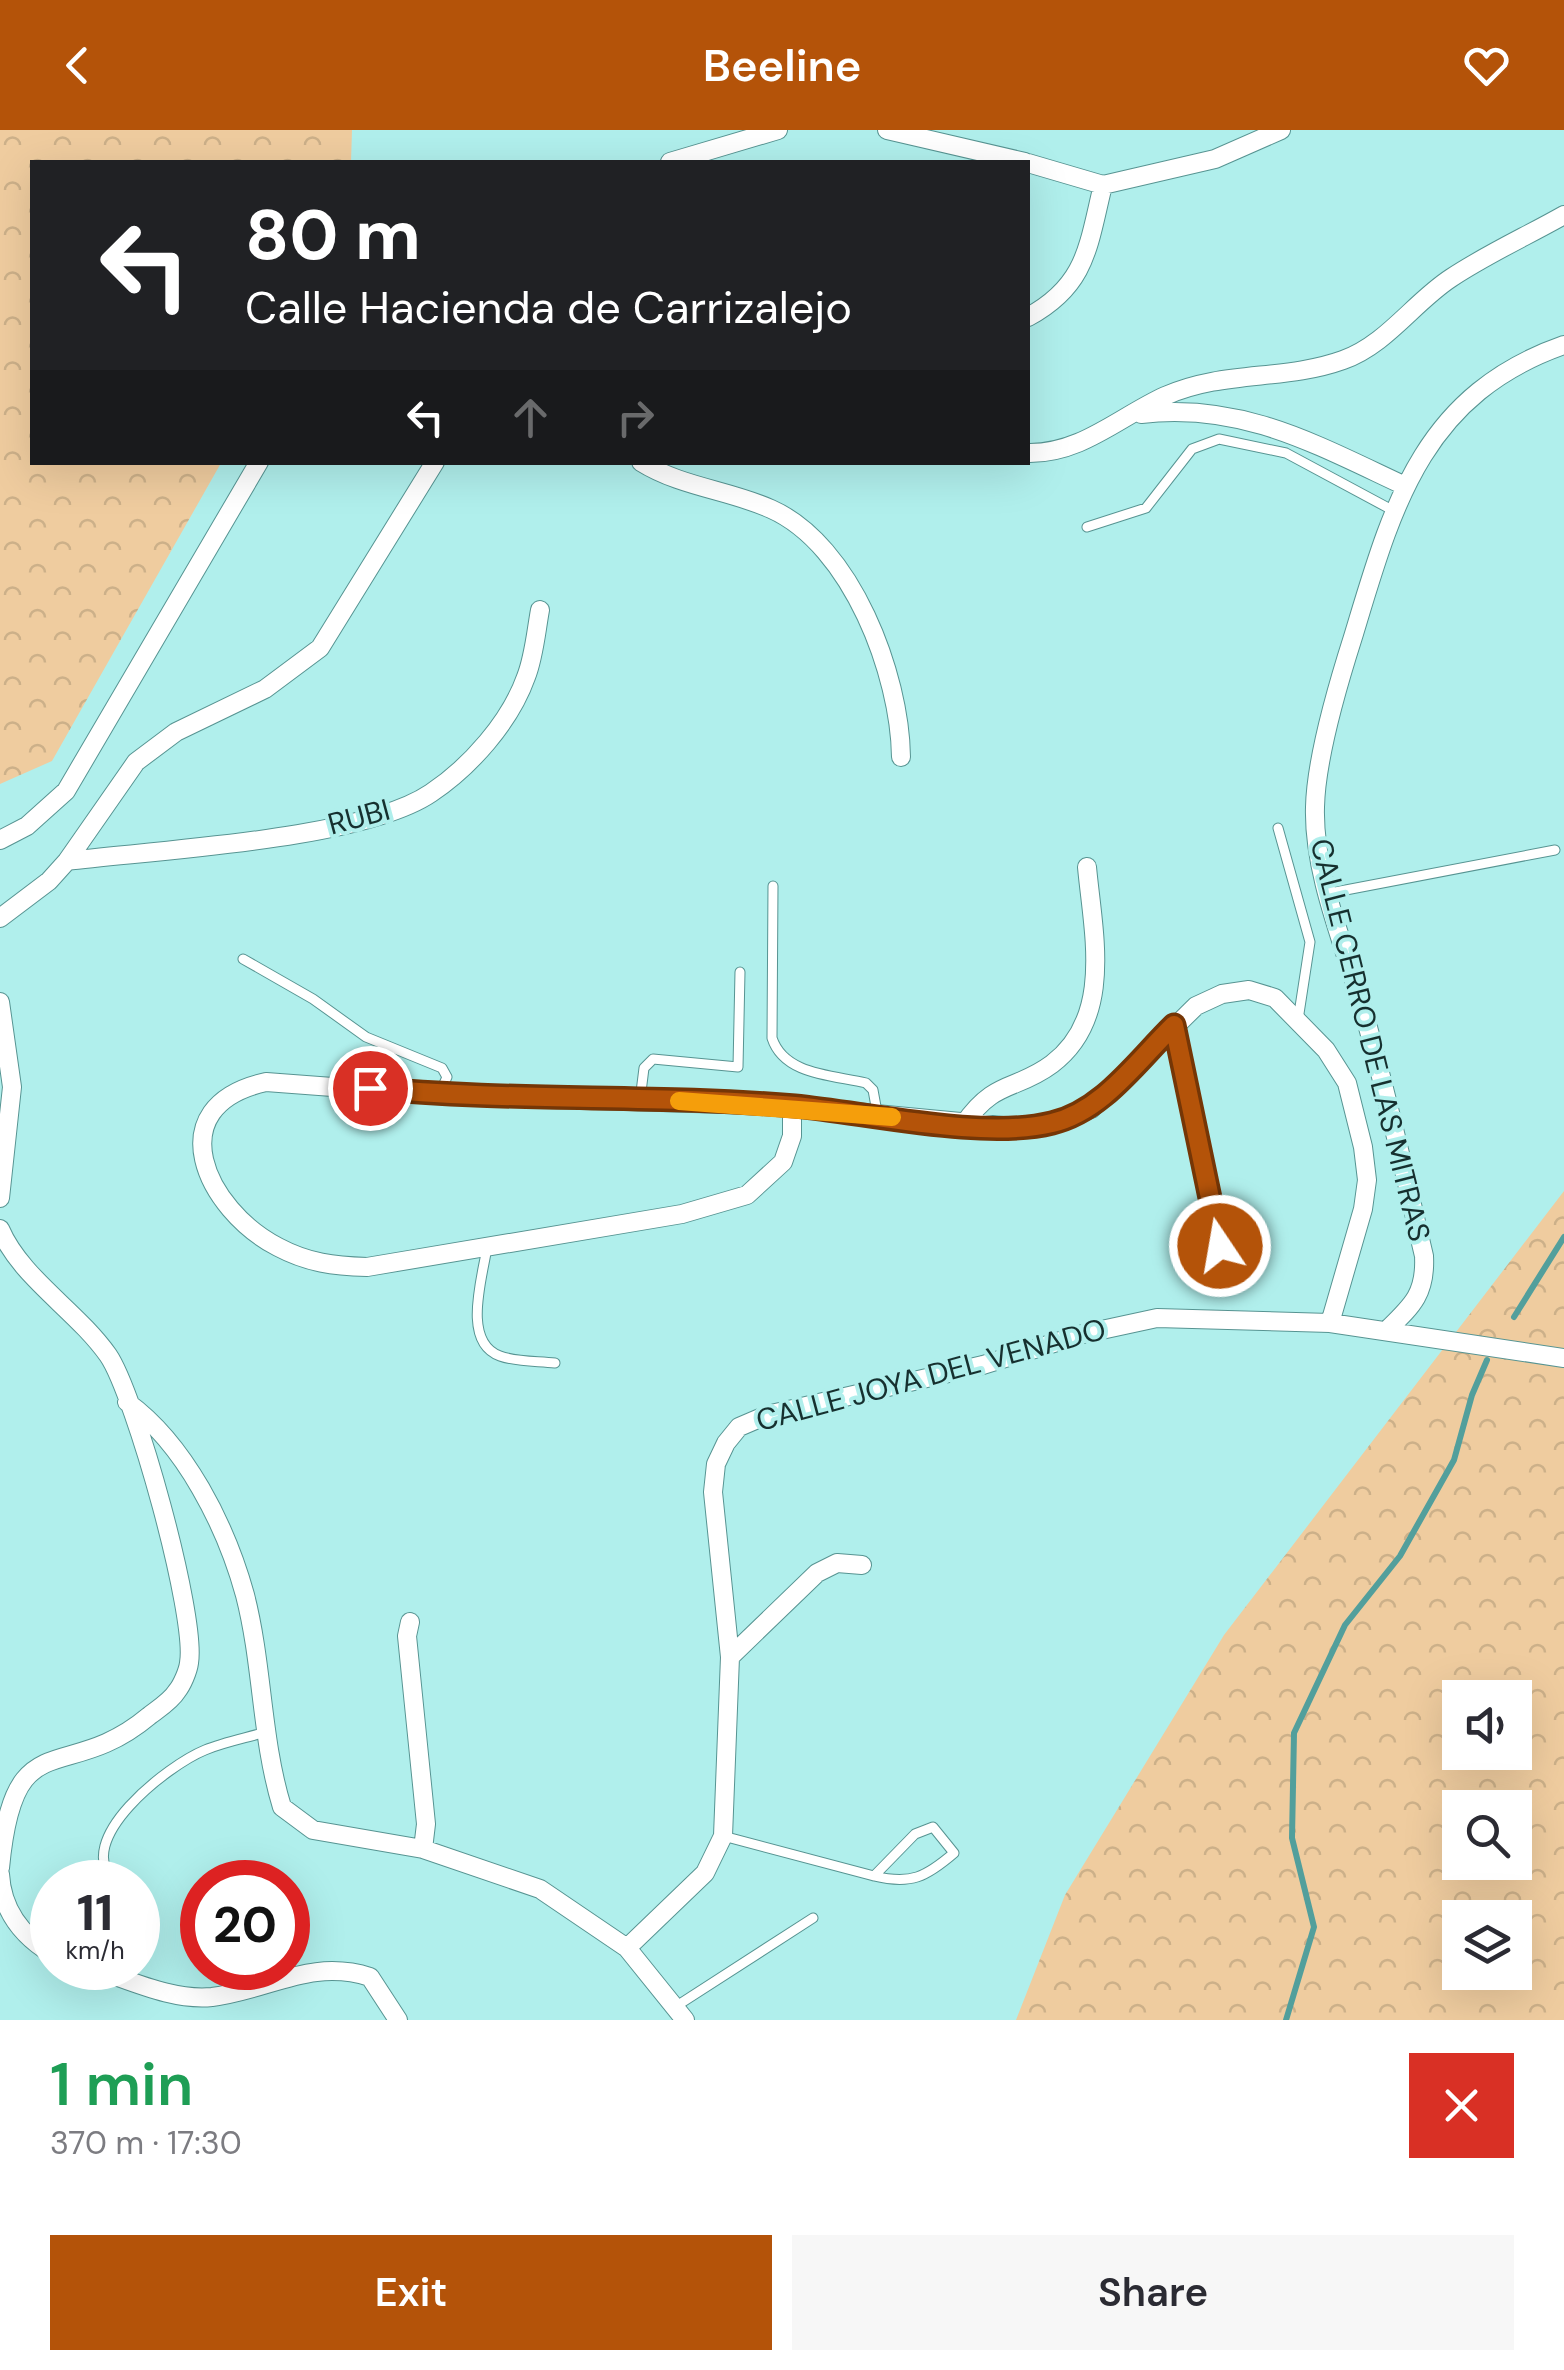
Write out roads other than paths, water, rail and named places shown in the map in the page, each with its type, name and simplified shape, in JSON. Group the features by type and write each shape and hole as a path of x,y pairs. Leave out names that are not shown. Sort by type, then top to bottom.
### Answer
{"street":[{"path":"677,160 778,130"},
{"path":"887,130 1013,160"},
{"path":"1030,164 1104,185 1215,159 1281,130"},
{"path":"1030,316 1057,302 1078,276 1104,185"},
{"path":"1030,453 1076,445 1209,379 1310,369 1346,360 1379,340 1452,277 1564,215"},
{"name":"CALLE CERRO DE LAS MITRAS","path":"1386,1331 1418,1300 1425,1282 1424,1256 1376,1053 1319,854 1315,806 1339,682 1403,485 1441,428 1474,394 1564,344"},
{"path":"1131,415 1173,410 1228,414 1290,433 1403,485"},
{"path":"0,840 27,826 66,791 257,465"},
{"path":"0,918 49,880 66,861 136,762 176,732 265,690 320,648 433,465"},
{"path":"646,465 663,476 772,509 815,537 866,614 900,714 900,758"},
{"name":"RUBI","path":"66,861 358,821 429,794 483,749 526,678 540,610"},
{"path":"964,1124 991,1092 1052,1064 1089,1019 1097,974 1087,867"},
{"path":"792,1106 792,1136 782,1162 747,1194 682,1214 367,1267 319,1265 278,1248 242,1221 215,1188 203,1159 202,1132 212,1106 238,1088 301,1081 439,1095 792,1106 964,1124 1051,1124 1091,1108 1196,1006 1222,994 1248,990 1275,998 1326,1050 1347,1083 1368,1180 1330,1322"},
{"path":"0,1002 12,1087 0,1198"},
{"path":"0,1228 23,1267 71,1309 111,1359 178,1564 189,1663 177,1693 143,1721 110,1740 27,1772 14,1792 4,1822 0,1871 10,1915 30,1940"},
{"name":"CALLE JOYA DEL VENADO","path":"627,1948 704,1873 723,1836 730,1657 714,1492 716,1464 739,1427 767,1415 983,1365 1083,1334 1157,1318 1330,1322 1564,1358"},
{"path":"127,1402 157,1424 176,1449 215,1522 244,1594 282,1808 312,1830 423,1849 540,1890 627,1948 680,2013"},
{"path":"730,1657 817,1573 837,1564 862,1565"},
{"path":"410,1622 407,1636 426,1824 423,1849"},
{"path":"160,1990 179,1996 211,1997 341,1968 370,1976 398,2020"}],"lane":[{"path":"1087,528 1146,508 1192,449 1219,439 1286,452 1394,511"},
{"path":"1278,828 1310,942 1298,1020"},
{"path":"1330,892 1555,850"},
{"path":"773,886 772,1038 778,1055 790,1065 866,1083 873,1090 878,1115"},
{"path":"243,959 313,998 366,1037 442,1068 446,1077 439,1095"},
{"path":"640,1100 644,1068 653,1059 738,1067 740,972"},
{"path":"1174,1025 1220,1246"},
{"path":"487,1246 477,1320 480,1340 498,1356 555,1362"},
{"path":"103,1860 116,1820 159,1778 204,1750 267,1732"},
{"path":"723,1836 874,1876 898,1882 922,1880 954,1854 933,1826 915,1834 874,1876"},
{"path":"680,2013 812,1918"}],"waterway":[{"path":"1514,1317 1564,1237"},
{"path":"1286,2020 1314,1927 1292,1838 1294,1733 1345,1625 1400,1556 1454,1460 1472,1395 1487,1360"}]}
